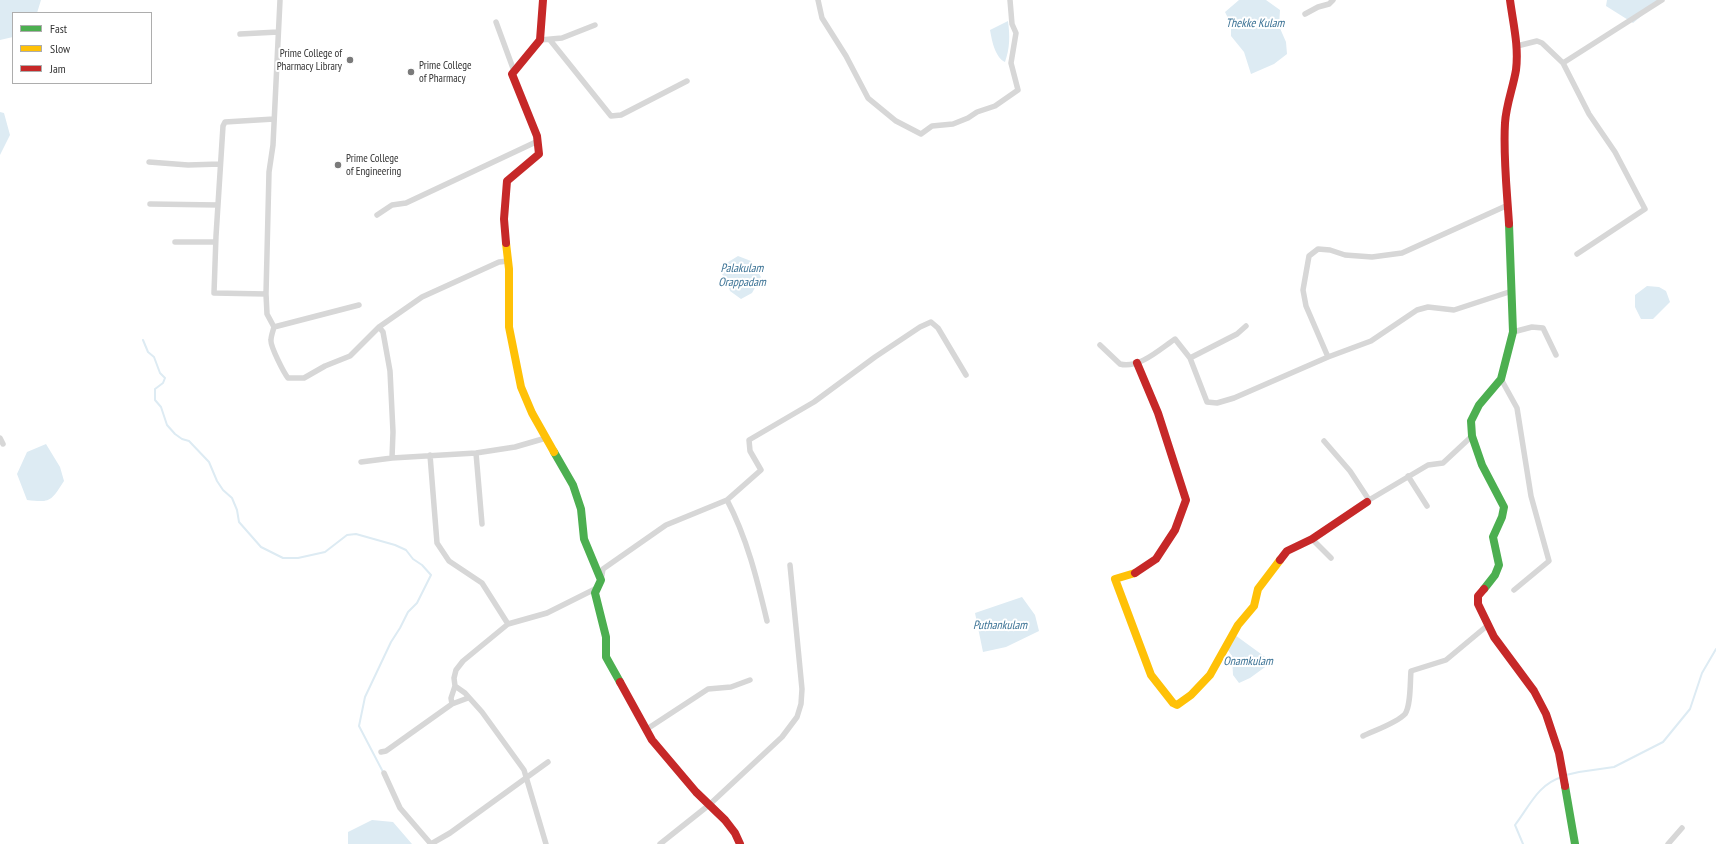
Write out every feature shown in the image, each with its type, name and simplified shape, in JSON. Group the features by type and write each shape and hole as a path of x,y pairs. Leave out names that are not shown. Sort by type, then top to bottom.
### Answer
{"street":[{"path":"280,0 273,145 269,172 266,294 267,314 274,327 270,341 273,350 280,360 281,369 288,378 304,378 325,366 350,356 379,327 429,293 499,262 508,261"},
{"path":"542,0 540,40 512,74 525,104 538,141 539,154 507,181 504,220 508,261 509,326 520,380 532,414 573,486 581,509 584,539 601,580"},
{"path":"818,0 822,18 846,56 868,98 896,121 921,134 932,126 953,124 968,118 977,112 995,106 1018,90 1011,64 1016,33 1012,24 1010,0"},
{"path":"1306,14 1318,7 1330,4 1333,0"},
{"path":"1510,0 1517,46 1516,70 1509,95 1505,123 1511,247 1513,332 1502,380 1479,405 1471,421 1472,436 1482,464 1504,507 1502,518 1493,537 1499,565 1495,575 1478,596 1478,604 1494,637 1534,691 1553,734 1567,792 1575,844"},
{"path":"1563,63 1662,0"},
{"path":"496,22 514,71"},
{"path":"540,40 562,38 595,25"},
{"path":"240,34 278,32"},
{"path":"550,40 611,116 621,115 687,81"},
{"path":"1517,46 1537,41 1542,43 1563,63 1589,114 1615,152 1645,209 1577,254"},
{"path":"266,294 214,293 216,242 220,164 225,122 274,120"},
{"path":"377,215 392,205 406,203 538,141"},
{"path":"149,162 188,165 220,164"},
{"path":"150,204 218,206"},
{"path":"1328,357 1306,306 1303,290 1309,256 1318,249 1330,250 1345,255 1372,257 1402,253 1508,205"},
{"path":"175,242 216,242"},
{"path":"1100,345 1120,364 1125,365 1136,363 1174,339 1190,358 1207,402 1217,403 1234,398 1371,340 1417,310 1428,307 1454,310 1512,291"},
{"path":"274,327 359,305"},
{"path":"595,593 601,580 603,568 666,525 727,500 761,470 750,450 749,440 814,402 920,326 931,322 938,328 966,375"},
{"path":"1190,358 1236,334 1246,326"},
{"path":"379,327 383,332 390,371 393,432 392,458"},
{"path":"1513,332 1532,327 1542,328 1556,355"},
{"path":"1136,363 1158,412 1186,500 1175,530 1156,559 1138,572 1115,579 1151,675 1173,703 1177,705 1191,695 1210,675 1238,625 1254,606 1258,589 1287,551 1312,539 1367,502"},
{"path":"1502,380 1517,408 1531,496 1549,561 1514,590"},
{"path":"1324,441 1350,471 1369,500 1428,465 1443,463 1472,436"},
{"path":"0,438 3,444"},
{"path":"361,462 430,455 476,453 515,447 546,438"},
{"path":"476,453 482,524"},
{"path":"430,455 437,543 449,561 482,583 508,624"},
{"path":"1408,476 1427,506"},
{"path":"727,500 740,525 754,568 767,621"},
{"path":"1312,539 1330,558"},
{"path":"660,844 709,805 782,738 797,717 801,704 802,689 790,565"},
{"path":"452,704 451,698 455,686 454,678 456,670 463,661 508,624 547,613 595,589 606,637 606,657 646,729 657,745 696,792 725,820 735,833 740,844"},
{"path":"1362,736 1399,719 1405,714 1408,707 1411,671 1446,660 1488,625"},
{"path":"646,729 708,690 731,687 750,680"},
{"path":"455,686 465,693 482,712 524,770 546,844"},
{"path":"381,752 386,751 452,704 468,698"},
{"path":"384,773 400,808 431,844 450,833 548,762"},
{"path":"1668,844 1682,828"}],"water":[{"path":"0,0 41,0 37,12 12,12 12,37 0,40"},
{"name":"Thekke Kulam","path":"1239,0 1266,0 1280,10 1279,26 1286,42 1287,54 1274,64 1251,74 1244,52 1231,36 1231,24 1225,12"},
{"path":"1607,0 1661,0 1633,23 1606,6"},
{"path":"1008,21 1009,42 1005,62 996,53 990,30"},
{"path":"0,112 4,113 10,135 0,155"},
{"name":"Palakulam Orappadam","path":"738,256 751,261 761,277 752,293 741,299 730,291 721,272 725,264"},
{"path":"1647,286 1659,287 1666,291 1670,302 1653,319 1641,319 1635,307 1635,295"},
{"path":"46,444 60,467 64,481 50,499 46,501 27,500 17,474 27,452"},
{"name":"Puthankulam","path":"1022,597 1035,615 1039,631 1006,647 983,652 975,613"},
{"name":"Onamkulam","path":"1235,635 1272,662 1250,678 1239,683 1233,675 1232,656 1227,649"},
{"path":"372,820 393,822 412,844 348,844 348,832"}],"waterway":[{"path":"143,340 148,352 154,357 160,373 165,378 163,383 155,389 155,400 161,407 167,425 175,434 182,439 189,441 209,462 217,481 223,490 232,498 237,510 239,522 261,547 283,558 298,558 325,552 347,535 356,534 395,545 406,550 413,559 422,565 431,575 417,603 408,612 391,642 365,697 359,726 383,772"},
{"path":"1566,775 1614,767 1663,742 1690,709 1702,673 1716,649"},
{"path":"1523,844 1515,825 1540,791 1546,785 1562,777"}],"traffic: fast":[{"path":"1484,589 1495,575 1499,565 1493,537 1502,517 1504,507 1482,465 1472,436 1471,421 1479,405 1501,379 1513,332 1509,224"},
{"path":"554,452 573,485 581,509 584,539 601,580 595,593 606,637 606,657 620,682"},
{"path":"1565,786 1575,844"}],"traffic: slow":[{"path":"506,243 509,269 509,327 521,387 532,413 554,452"},
{"path":"1135,573 1115,579 1151,675 1173,703 1177,705 1191,695 1210,675 1238,625 1254,606 1258,589 1280,560"}],"traffic: jam":[{"path":"506,243 504,219 507,181 539,154 537,136 512,74 540,40 543,0"},
{"path":"1509,224 1505,161 1505,123 1517,61 1510,0"},
{"path":"1135,573 1156,559 1175,530 1186,500 1158,413 1137,363"},
{"path":"1280,560 1287,551 1312,539 1367,502"},
{"path":"1484,589 1478,596 1478,604 1494,637 1534,691 1546,714 1559,753 1565,786"},
{"path":"620,682 652,740 696,792 725,820 735,833 740,844"}],"place":[{"name":"Prime College of Pharmacy Library","path":"350,60"},
{"name":"Prime College of Pharmacy","path":"411,72"},
{"name":"Prime College of Engineering","path":"338,165"}]}
